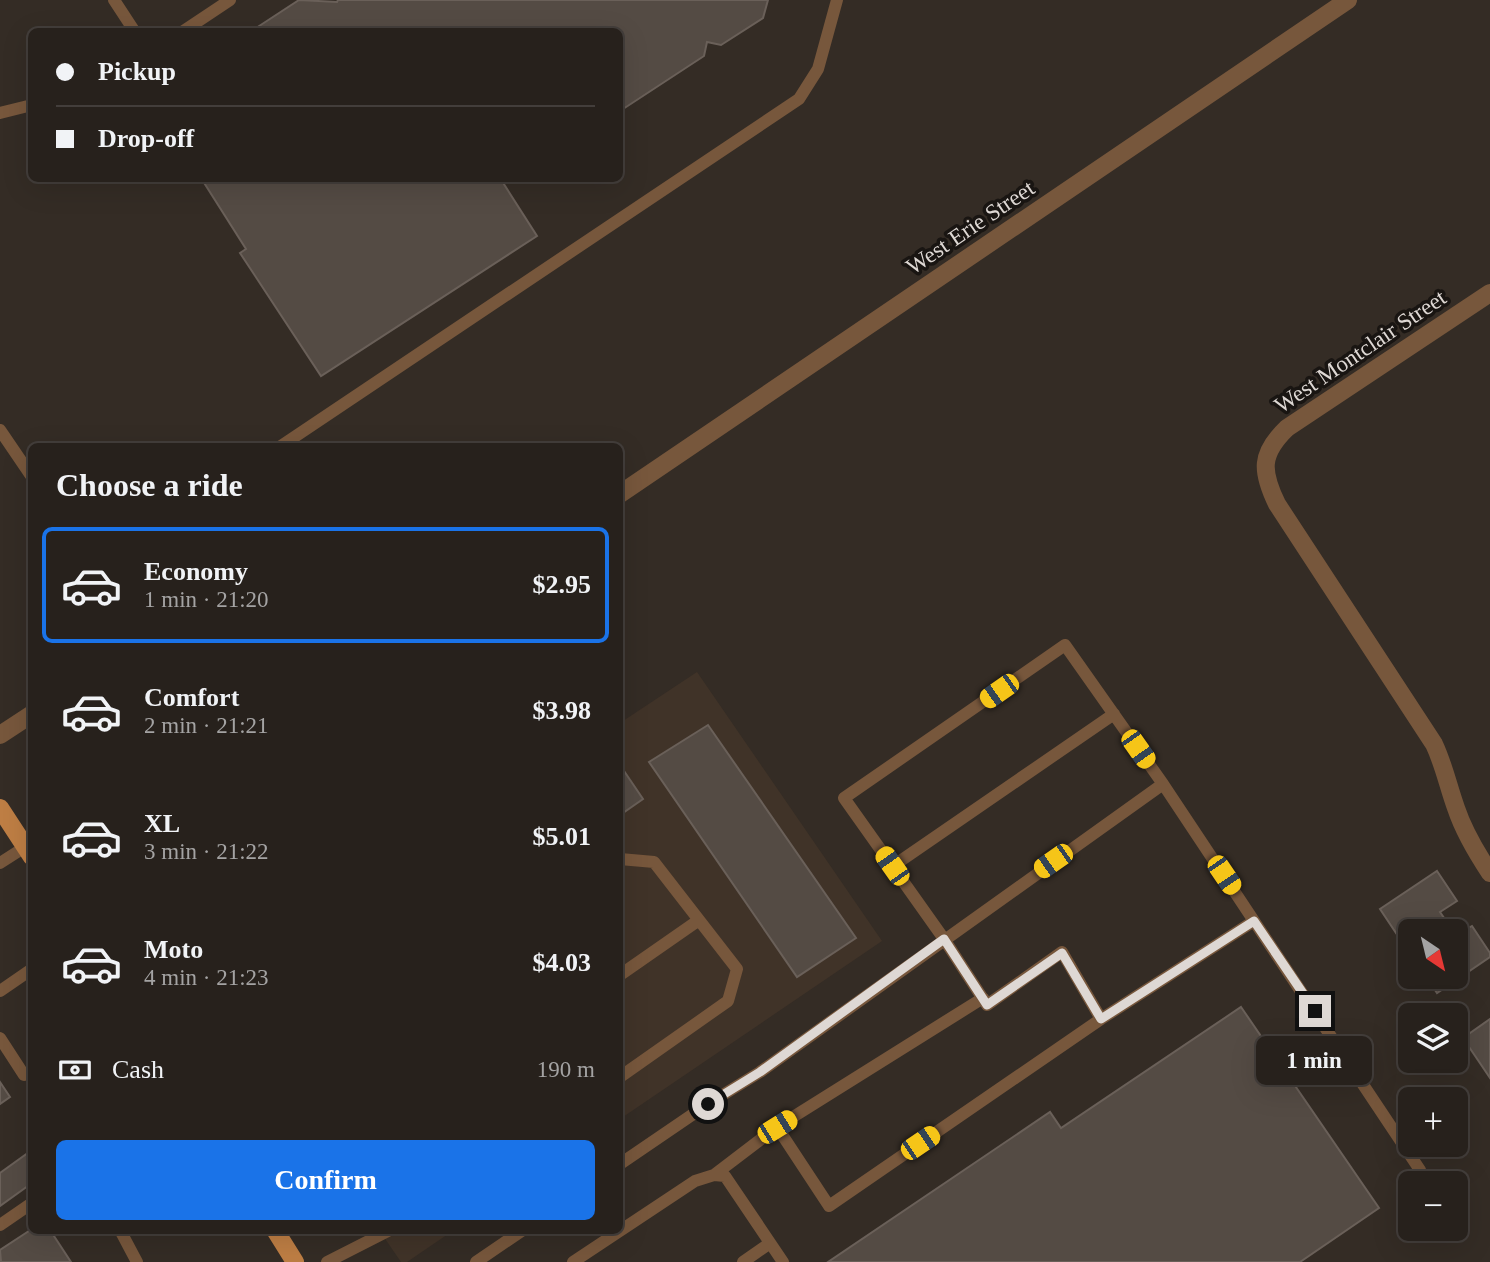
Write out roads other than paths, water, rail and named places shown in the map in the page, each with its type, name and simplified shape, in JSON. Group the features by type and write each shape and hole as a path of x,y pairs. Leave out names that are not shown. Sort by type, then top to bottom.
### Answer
{"main road":[{"path":"0,808 28,852"},
{"path":"278,1234 295,1262"}],"street":[{"name":"West Erie Street","path":"623,492 1348,0"},
{"name":"West Montclair Street","path":"1490,293 1287,428 1272,443 1266,456 1266,474 1278,504 1434,744 1444,765 1465,833 1490,873"},
{"path":"0,735 28,717"}],"lane":[{"path":"114,0 132,28"},
{"path":"187,28 230,0"},
{"path":"285,443 799,99 818,69 837,0"},
{"path":"0,113 28,106"},
{"path":"0,430 28,471"},
{"path":"1101,1019 1062,953 987,1005 944,939 844,798 1065,645 1163,783 1420,1170"},
{"path":"892,866 1114,714"},
{"path":"623,1162 760,1072 1163,783"},
{"path":"0,863 28,852"},
{"path":"623,859 654,862 737,969 728,1001 623,1075"},
{"path":"623,973 699,920"},
{"path":"777,1127 829,1206 1101,1019 1254,921"},
{"path":"0,991 28,972"},
{"path":"623,1229 695,1181 713,1175 777,1127 983,998"},
{"path":"0,1038 24,1075"},
{"path":"713,1175 725,1176 783,1262"},
{"path":"0,1225 28,1206"},
{"path":"126,1234 137,1262"},
{"path":"327,1262 382,1234"},
{"path":"476,1262 517,1234"},
{"path":"573,1262 615,1234"},
{"path":"743,1262 770,1243"}]}
